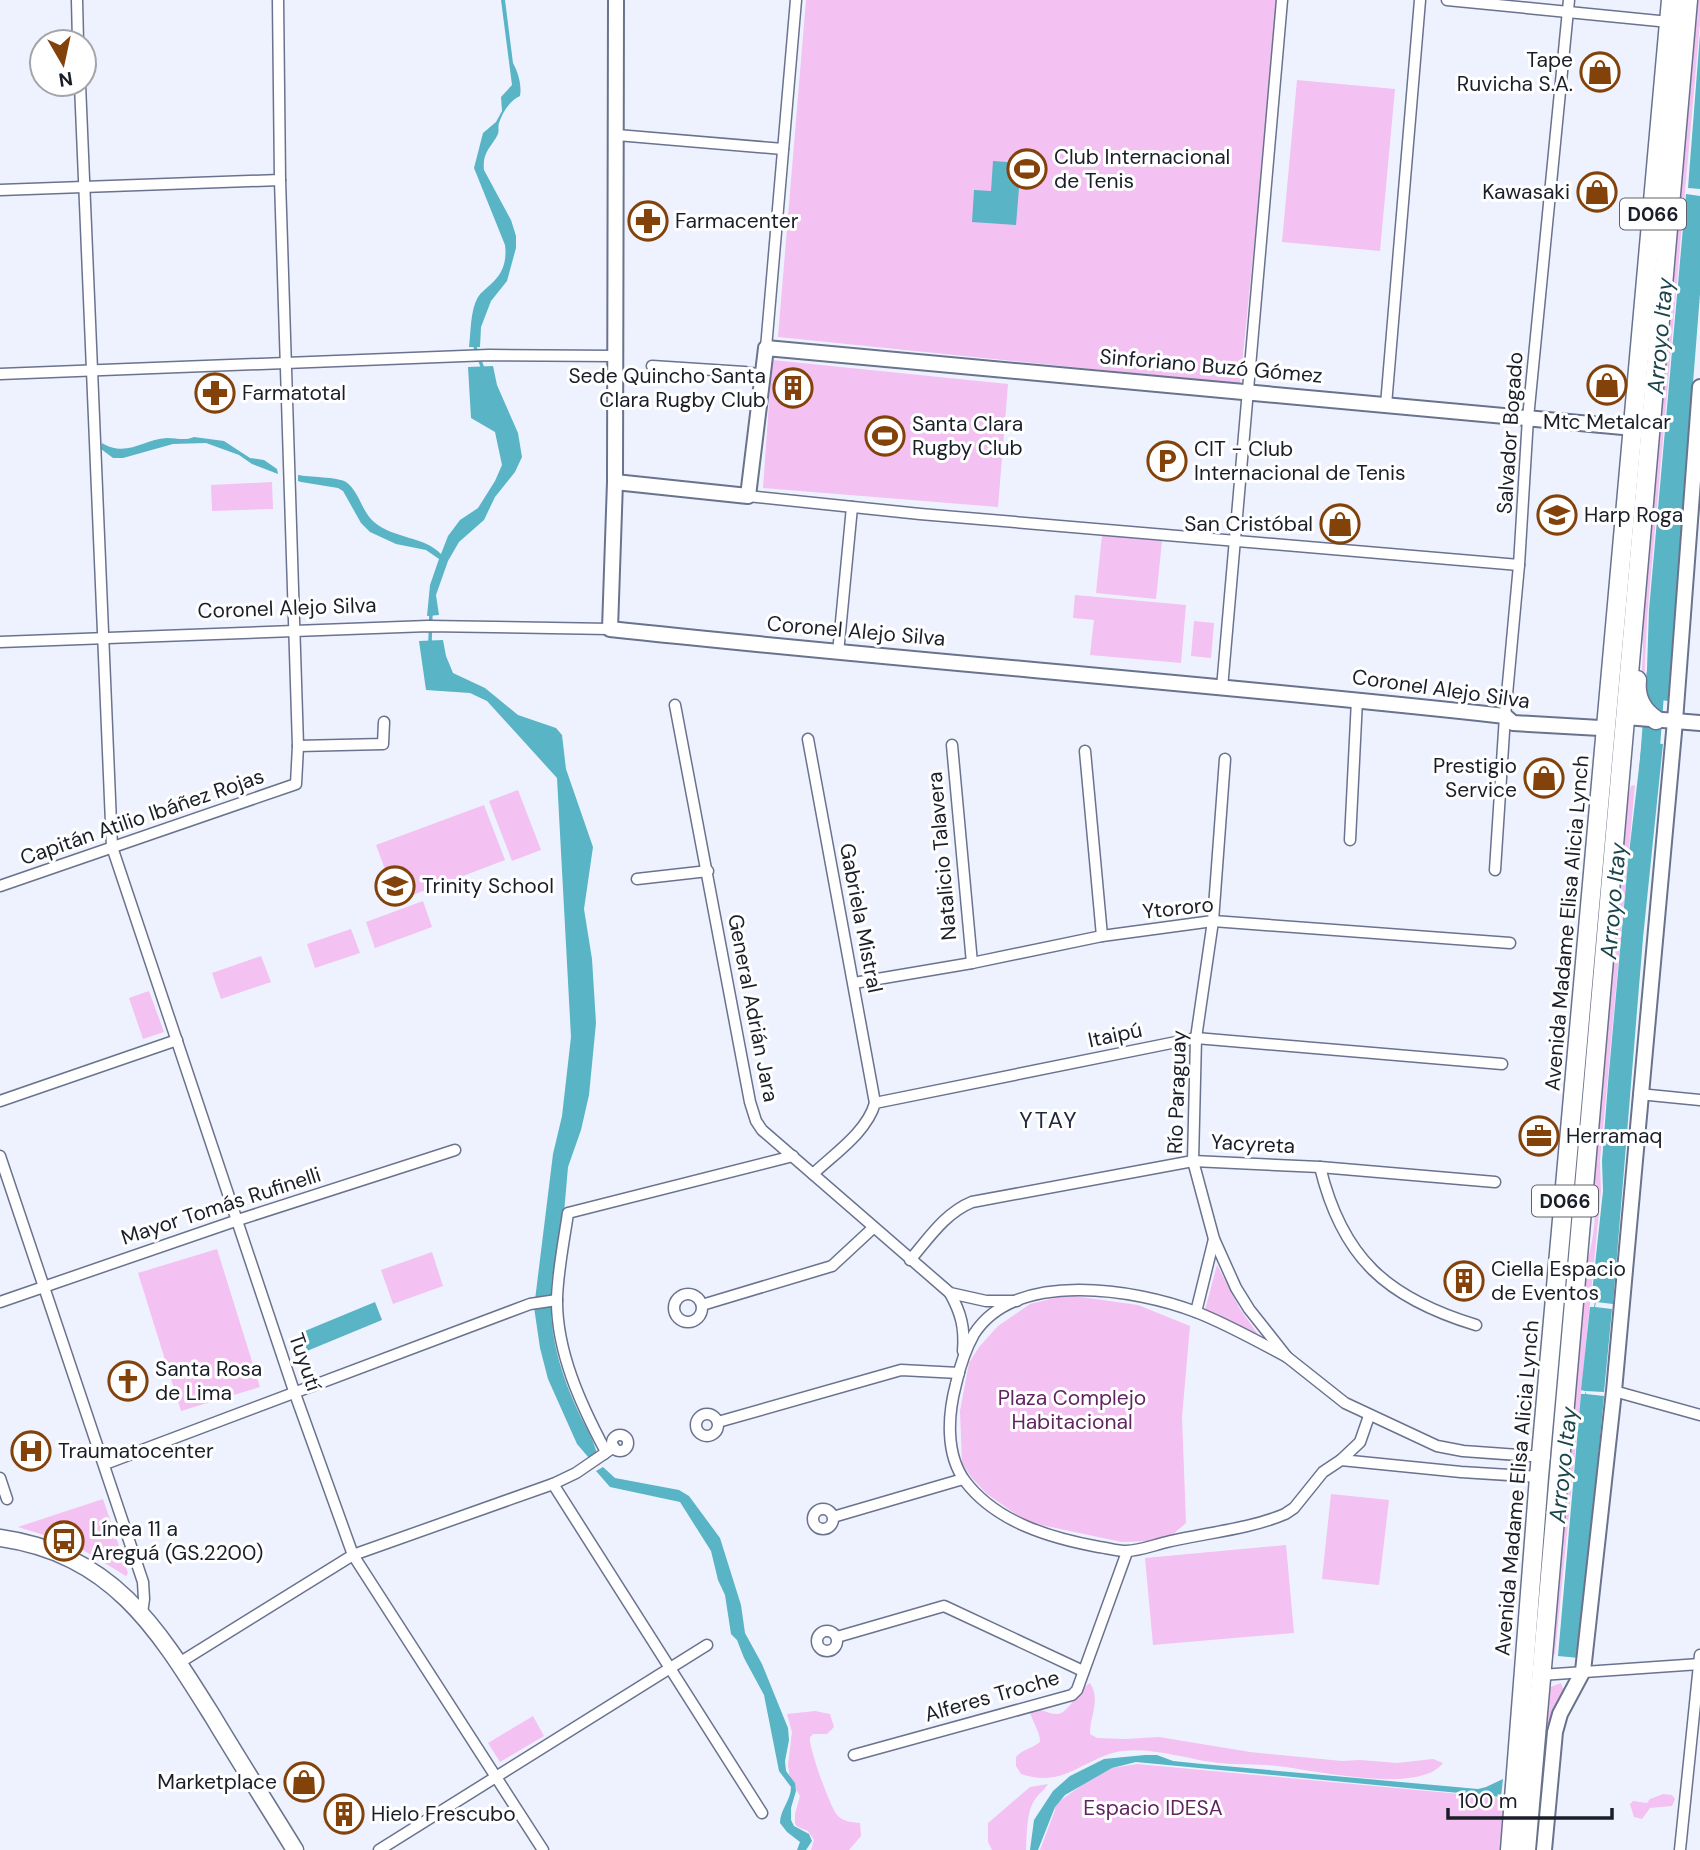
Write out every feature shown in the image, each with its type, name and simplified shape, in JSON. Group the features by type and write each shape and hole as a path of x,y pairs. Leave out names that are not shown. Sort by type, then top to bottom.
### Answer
{"highway":[{"name":"Avenida Madame Elisa Alicia Lynch","path":"1518,1849 1541,1675 1560,1454 1651,717 1634,621 1643,521 1643,429 1671,0"},
{"name":"Avenida Madame Elisa Alicia Lynch","path":"1518,1849 1539,1476 1607,725 1643,429 1688,0"},
{"name":"Coronel Alejo Silva","path":"1607,725 1651,717"}],"main road":[{"path":"610,629 615,482 616,0"},
{"path":"615,482 748,496 766,348"},
{"name":"Sinforiano Buzó Gómez","path":"766,348 1643,429"},
{"path":"1544,1850 1555,1732 1560,1714 1583,1671 1614,1391 1640,1094 1651,717 1698,432 1700,387"},
{"name":"Coronel Alejo Silva","path":"610,629 838,653 1357,700 1505,716 1513,723 1600,728 1607,725"},
{"name":"Coronel Alejo Silva","path":"1651,717 1700,723"},
{"path":"0,1538 64,1555 118,1589 142,1613 179,1663 295,1850"}],"street":[{"path":"77,0 78,28"},
{"path":"278,0 280,180 298,746 383,744 384,722"},
{"path":"766,348 796,0"},
{"path":"1222,688 1282,0"},
{"path":"1387,405 1420,0"},
{"path":"1447,0 1669,22"},
{"name":"Salvador Bogado","path":"1495,870 1505,716 1520,565 1528,418 1569,0"},
{"name":"Tuyutí","path":"80,98 112,848 294,1391 353,1555 543,1850"},
{"path":"617,135 783,149"},
{"path":"0,190 280,180"},
{"path":"0,374 489,355 615,356"},
{"path":"652,366 763,375"},
{"path":"748,496 1235,542 1520,565"},
{"path":"838,653 852,507"},
{"name":"Coronel Alejo Silva","path":"0,642 428,626 610,629"},
{"path":"1350,840 1357,700"},
{"name":"General Adrián Jara","path":"675,705 756,1121 762,1130 950,1293 986,1301 1017,1301"},
{"name":"Gabriela Mistral","path":"808,739 875,1104"},
{"name":"Natalicio Talavera","path":"951,745 972,963"},
{"name":"Capitán Atilio Ibáñez Rojas","path":"0,886 296,784 298,746"},
{"path":"1085,751 1102,936"},
{"name":"Río Paraguay","path":"1225,759 1213,921 1196,1038 1194,1161 1214,1240 1236,1288 1249,1310 1287,1357 1345,1403 1369,1416 1437,1446 1463,1451 1541,1457 1560,1454"},
{"path":"636,879 708,871"},
{"name":"Ytororo","path":"854,983 972,963 1102,936 1213,921 1510,943"},
{"name":"Itaipú","path":"875,1104 1196,1038 1502,1064"},
{"path":"0,1101 177,1040"},
{"path":"1640,1094 1700,1100"},
{"path":"813,1174 862,1128 875,1104"},
{"name":"Mayor Tomás Rufinelli","path":"0,1302 238,1220 455,1150"},
{"path":"0,1156 143,1583 142,1613"},
{"path":"604,1454 576,1390 560,1328 557,1300 568,1213 793,1156"},
{"name":"Yacyreta","path":"910,1260 945,1219 958,1208 972,1202 1194,1161 1320,1167 1495,1182"},
{"path":"1320,1167 1334,1215 1361,1258 1399,1293 1440,1314 1476,1325"},
{"path":"702,1305 832,1266 873,1228"},
{"path":"1196,1312 1214,1240"},
{"path":"962,1358 975,1332 995,1314 1017,1301 1035,1294 1086,1289 1126,1294 1196,1312 1287,1357"},
{"path":"950,1293 960,1310 964,1330 962,1358 953,1396 950,1427 952,1453 963,1479 980,1498 1027,1528 1127,1552 1285,1514 1294,1508 1323,1472 1360,1442 1369,1416"},
{"path":"104,1464 530,1304 557,1300"},
{"path":"718,1422 901,1370 959,1373"},
{"path":"1614,1391 1700,1415"},
{"path":"179,1663 353,1555 552,1484 588,1465 614,1447"},
{"path":"1341,1460 1558,1478"},
{"path":"0,1478 7,1499"},
{"path":"833,1517 963,1479"},
{"path":"552,1484 762,1812"},
{"name":"Alferes Troche","path":"854,1755 1066,1698 1077,1690 1127,1552"},
{"path":"837,1637 944,1606 1083,1671"},
{"path":"379,1850 707,1645"},
{"path":"1681,1850 1700,1655"},
{"path":"1541,1675 1700,1664"}],"green space":[{"name":"Club Internacional de Tenis","path":"806,0 1279,0 1240,384 778,337"},
{"path":"1694,0 1700,0 1700,23 1647,619 1644,688 1641,688 1641,619"},
{"path":"1297,80 1395,89 1380,251 1282,242"},
{"name":"Santa Clara Rugby Club","path":"772,360 1008,384 998,507 763,488"},
{"path":"272,482 273,509 212,511 211,485"},
{"path":"1102,535 1162,541 1156,599 1096,593"},
{"path":"1075,595 1186,605 1181,663 1090,655 1094,620 1073,618"},
{"path":"1194,621 1214,623 1211,658 1191,656"},
{"path":"1635,785 1600,1161 1601,1191 1594,1263 1555,1654 1550,1657 1582,1278 1594,1229 1592,1179 1624,807 1631,786"},
{"path":"518,790 541,850 512,861 489,801"},
{"path":"1609,798 1560,1384 1551,1443 1605,820"},
{"path":"484,805 505,860 397,901 376,845"},
{"path":"423,901 432,927 375,948 366,922"},
{"path":"351,929 360,953 315,968 307,944"},
{"path":"261,956 271,982 221,999 212,973"},
{"path":"149,991 164,1032 143,1039 129,998"},
{"path":"217,1249 260,1387 181,1411 138,1273"},
{"path":"432,1252 443,1286 393,1304 381,1270"},
{"path":"1217,1265 1240,1309 1260,1337 1205,1310"},
{"name":"Plaza Complejo Habitacional","path":"1067,1295 1138,1305 1190,1326 1182,1417 1186,1523 1170,1537 1122,1542 1027,1522 987,1494 962,1463 960,1411 969,1363 979,1347 998,1326 1030,1304"},
{"path":"1331,1494 1389,1500 1379,1585 1322,1579"},
{"path":"103,1499 128,1573 126,1576 73,1544 18,1527"},
{"path":"1286,1545 1294,1633 1153,1645 1145,1558"},
{"path":"1090,1683 1095,1702 1090,1734 1097,1738 1159,1737 1250,1752 1342,1761 1397,1763 1433,1759 1443,1763 1430,1773 1410,1778 1359,1778 1266,1765 1219,1763 1133,1750 1109,1754 1050,1778 1021,1774 1016,1766 1016,1757 1040,1742 1029,1708 1053,1714 1061,1713"},
{"path":"1561,1683 1564,1691 1540,1850 1532,1850 1548,1688"},
{"path":"815,1711 830,1714 834,1727 827,1734 813,1734 810,1737 826,1791 838,1816 845,1821 860,1823 861,1836 849,1850 811,1850 814,1840 808,1831 795,1824 800,1796 790,1779 788,1765 792,1732 787,1714"},
{"path":"533,1716 544,1736 500,1762 488,1743"},
{"name":"Espacio IDESA","path":"1137,1764 1503,1798 1506,1777 1510,1778 1503,1850 1040,1850 1055,1810 1054,1805 1112,1768"},
{"path":"1048,1784 1030,1809 1026,1850 992,1850 988,1842 988,1823 1030,1787"},
{"path":"1663,1794 1672,1795 1675,1799 1672,1806 1650,1808 1642,1819 1634,1817 1630,1804 1633,1801 1647,1803"}],"water":[{"path":"501,0 505,0 520,96 502,115 498,134 486,154 484,170 511,220 516,236 516,248 507,281 491,301 481,327 480,347 469,347 475,303 498,276 505,256 505,245 474,168 483,133 496,122 502,111 501,97 512,85"},
{"path":"1700,34 1700,189 1688,188"},
{"path":"993,161 1021,163 1016,225 972,222 974,190 991,191"},
{"path":"1686,194 1700,196 1700,294 1668,701 1646,698 1649,610"},
{"path":"493,366 497,385 518,433 522,457 515,472 495,497 484,520 459,542 448,561 436,595 439,615 427,616 430,585 439,559 426,550 396,544 370,532 361,523 343,491 298,481 298,475 346,482 374,522 391,532 426,544 441,554 448,536 460,520 478,508 502,465 495,432 471,418 468,367"},
{"path":"194,437 224,441 250,458 264,460 277,469 278,474 206,443 173,444 123,458 113,458 101,449 102,443 119,449 158,439"},
{"path":"443,640 453,673 485,688 518,715 556,728 562,735 566,769 593,847 584,909 592,959 596,1023 589,1095 581,1130 568,1167 562,1236 552,1278 551,1298 535,1300 571,1037 557,778 487,701 470,693 426,690 419,641"},
{"path":"1642,742 1663,744 1643,938 1613,1304 1596,1302 1595,1307 1612,1309 1604,1392 1581,1390 1590,1307 1594,1307 1595,1302 1591,1302 1603,1191 1602,1161 1608,1083"},
{"path":"375,1302 382,1320 307,1351 300,1333"},
{"path":"551,1305 555,1345 562,1371 597,1454 589,1458 577,1444 548,1379 540,1348 534,1307"},
{"path":"1585,1391 1586,1394 1604,1396 1579,1658 1558,1656 1581,1394 1585,1394"},
{"path":"603,1467 615,1478 679,1490 689,1496 720,1538 741,1605 745,1633 762,1664 788,1728 786,1771 795,1783 796,1791 791,1820 794,1826 809,1834 812,1841 806,1850 797,1850 800,1842 780,1823 791,1787 779,1771 764,1695 737,1640 731,1634 725,1595 718,1580 711,1551 680,1502 610,1487 596,1471"},
{"path":"1145,1755 1202,1764 1478,1789 1503,1779 1501,1797 1136,1762 1112,1768 1065,1795 1055,1807 1038,1850 1030,1850 1034,1820 1053,1791 1070,1776 1104,1759"}],"waterway":[{"path":"474,344 483,369"},
{"path":"430,642 431,612"},
{"name":"Arroyo Itay","path":"1649,767 1656,674"}],"place":[{"name":"Tape Ruvicha S.A.","path":"1600,72"},
{"name":"Club Internacional de Tenis","path":"1027,169"},
{"name":"Kawasaki","path":"1597,192"},
{"name":"Farmacenter","path":"648,221"},
{"name":"Mtc Metalcar","path":"1607,385"},
{"name":"Sede Quincho Santa Clara Rugby Club","path":"793,388"},
{"name":"Farmatotal","path":"215,393"},
{"name":"Santa Clara Rugby Club","path":"885,436"},
{"name":"CIT - Club Internacional de Tenis","path":"1167,461"},
{"name":"Harp Roga","path":"1557,515"},
{"name":"San Cristóbal","path":"1340,524"},
{"name":"Prestigio Service","path":"1544,778"},
{"name":"Trinity School","path":"395,886"},
{"name":"Herramaq","path":"1539,1136"},
{"name":"Ciella Espacio de Eventos","path":"1464,1281"},
{"name":"Santa Rosa de Lima","path":"128,1381"},
{"name":"Traumatocenter","path":"31,1451"},
{"name":"Línea 11 a Areguá (GS.2200)","path":"64,1541"},
{"name":"Marketplace","path":"304,1782"},
{"name":"Hielo Frescubo","path":"344,1814"}],"district":[{"name":"YTAY","path":"1049,1120"}]}
